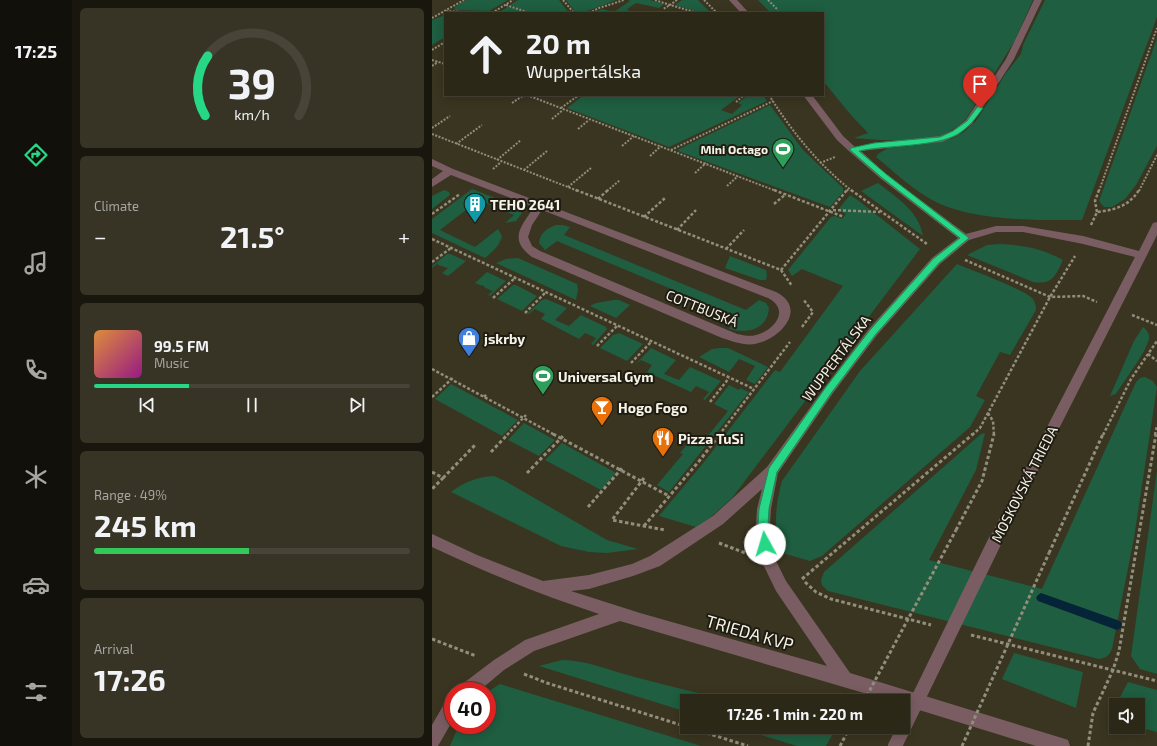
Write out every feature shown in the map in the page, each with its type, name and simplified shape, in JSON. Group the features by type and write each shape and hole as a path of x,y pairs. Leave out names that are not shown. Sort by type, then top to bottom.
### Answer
{"street":[{"path":"733,0 744,12"},
{"path":"853,150 874,146 942,139 955,133 969,122 1010,59 1038,0"},
{"path":"808,96 840,138 853,150 883,176 965,238"},
{"name":"COTTBUSKÁ","path":"432,162 450,171 764,292 778,299 784,306 785,315 780,326 769,336 755,340 743,340 726,335 536,254 526,248 522,239 526,228 540,206"},
{"path":"432,184 450,171"},
{"name":"MOSKOVSKÁ TRIEDA","path":"895,746 995,541 1157,225"},
{"name":"WUPPERTÁLSKA","path":"772,470 829,390 873,332 945,252 965,238 985,230 1007,229 1034,231 1083,240 1142,255"},
{"path":"541,588 589,582 633,570 655,561 718,520 772,470"},
{"path":"772,470 764,509 763,525 769,562 781,586 844,679"},
{"name":"TRIEDA KVP","path":"432,540 541,588 1062,746"},
{"path":"478,682 499,665 530,645 622,613"},
{"path":"432,740 444,720"}],"path":[{"path":"446,12 464,0"},
{"path":"494,12 513,0"},
{"path":"563,0 573,12"},
{"path":"591,12 624,0"},
{"path":"655,0 694,12"},
{"path":"663,9 677,0"},
{"path":"704,0 716,12"},
{"path":"768,0 778,10"},
{"path":"506,4 527,12"},
{"path":"432,18 444,13"},
{"path":"802,579 980,428 1097,212 1096,200 1157,28"},
{"path":"432,50 444,43"},
{"path":"432,60 444,64"},
{"path":"432,66 438,62"},
{"path":"512,103 524,96"},
{"path":"529,96 831,210 844,217"},
{"path":"561,108 578,96"},
{"path":"736,102 743,96"},
{"path":"770,96 798,136 820,163 849,188 918,239 1050,297"},
{"path":"670,150 773,101"},
{"path":"552,119 563,110"},
{"path":"432,128 450,116"},
{"path":"578,129 589,120"},
{"path":"456,144 482,125"},
{"path":"432,134 726,250 781,270 849,188"},
{"path":"622,146 634,136"},
{"path":"497,160 521,140"},
{"path":"650,156 661,146"},
{"path":"524,170 548,151"},
{"path":"1097,212 1118,209 1135,198 1157,155"},
{"path":"695,174 706,164"},
{"path":"568,187 591,168"},
{"path":"727,186 738,176"},
{"path":"598,199 620,180"},
{"path":"774,204 786,194"},
{"path":"644,217 665,198"},
{"path":"677,230 696,210"},
{"path":"831,210 881,212"},
{"path":"726,250 744,230"},
{"path":"432,239 754,390 644,526"},
{"path":"432,262 451,248"},
{"path":"493,298 515,278"},
{"path":"524,313 546,292"},
{"path":"597,346 617,326"},
{"path":"962,746 1113,412 1131,379 1157,341"},
{"path":"630,363 651,342"},
{"path":"1148,354 1157,361"},
{"path":"432,369 523,418 622,468 669,496"},
{"path":"432,397 454,377"},
{"path":"710,402 729,378"},
{"path":"484,397 487,394"},
{"path":"868,694 982,481 994,433 993,421 988,414"},
{"path":"491,452 526,415"},
{"path":"1088,746 1093,713 1113,670 1119,651 1157,425"},
{"path":"527,473 563,437"},
{"path":"432,489 476,444"},
{"path":"588,507 622,468"},
{"path":"432,472 443,478"},
{"path":"643,480 612,520 697,535 769,562 782,565 802,579 816,592 831,599 933,625"},
{"path":"964,633 1157,681"},
{"path":"432,639 547,684 748,746"},
{"path":"840,746 846,734"}],"green space":[{"path":"466,0 508,0 489,11 454,10 455,7"},
{"path":"518,0 559,0 568,12 528,12 510,5"},
{"path":"566,0 616,0 583,12 575,12"},
{"path":"628,0 650,0 664,4 659,8 636,3 627,9 629,10 626,12 614,12 630,1"},
{"path":"682,0 698,0 710,12 699,12 675,5"},
{"path":"758,0 1033,0 1014,42 966,119 953,130 944,135 924,140 900,141 854,138 868,133 824,82 824,12 770,12"},
{"path":"1045,0 1157,0 1157,17 1082,220 1002,218 962,211 943,205 920,193 876,157 888,148 940,142 953,138 964,132 976,121 1006,73 1021,54 1023,45"},
{"path":"509,6 528,12 500,12"},
{"path":"602,9 614,12 595,12"},
{"path":"444,15 444,38 432,45 432,20"},
{"path":"1157,38 1157,146 1136,185 1125,199 1112,207 1104,207 1099,201"},
{"path":"583,96 740,96 721,110 732,114 742,105 738,103 747,96 764,96 767,101 669,147 567,108"},
{"path":"770,105 803,150 843,188 843,192 830,207 678,151 679,149"},
{"path":"878,183 900,200 912,212 921,227 923,236 861,191"},
{"path":"472,189 516,206 522,213 516,221 505,223 514,215 479,200 440,230 475,247 498,229 502,236 501,240 485,258 432,233 432,219"},
{"path":"444,190 449,192 450,195 432,209 432,196"},
{"path":"850,195 920,249 732,498 711,517 696,527 659,516 704,462 775,370 780,372 843,286 802,269 792,276 788,270 831,217 835,216 842,219 846,214 838,210"},
{"path":"556,225 570,227 564,235 746,310 759,300 766,303 769,308 765,321 755,329 743,331 729,329 738,317 557,241 545,250 539,243 541,236 547,229"},
{"path":"1000,244 1033,248 1063,260 1058,271 1049,281 1040,283 1033,282 967,255 987,245"},
{"path":"447,254 466,261 448,276 442,273 448,268 438,265 438,263 432,268 432,266"},
{"path":"730,256 766,270 766,280 760,280 725,268"},
{"path":"518,258 577,284 578,290 576,300 496,263 506,259"},
{"path":"957,264 1028,295 1034,300 1036,309 1010,355 1000,352 976,396 985,400 970,427 822,556 810,561 779,552 776,534 776,516 782,481 860,371"},
{"path":"487,272 506,281 490,296 488,295 494,290 492,291 484,287 484,285 475,283"},
{"path":"513,285 516,285 537,296 522,311 497,299"},
{"path":"546,299 567,308 555,320 569,326 581,315 606,327 607,329 593,345 591,344 596,338 585,333 579,339 541,319 545,314 535,309 527,314 542,300"},
{"path":"619,300 630,305 616,318 590,306 596,303"},
{"path":"1143,327 1148,332 1148,343 1135,366 1116,394 1110,396 1134,341"},
{"path":"619,333 643,344 627,361 600,348 613,335"},
{"path":"651,348 676,360 664,374 679,380 690,367 721,381 705,400 703,399 709,392 696,386 691,392 647,372 652,365 641,360 635,365"},
{"path":"728,348 768,367 755,384 746,380 755,366 739,359 729,372 699,357 712,349"},
{"path":"1145,377 1153,381 1157,387 1134,538 1112,649 1104,658 1099,659 828,591 822,585 821,580 824,572 981,434 985,433 976,470 929,560 1042,589 1136,382 1140,378"},
{"path":"451,384 518,420 502,436 435,399"},
{"path":"729,385 739,390 740,388 749,392 669,492 657,485 683,454 680,453 689,442 699,447 728,411 714,404"},
{"path":"524,423 555,440 539,456 508,440"},
{"path":"562,443 616,473 601,490 545,460"},
{"path":"1157,471 1157,674 1140,669 1131,656"},
{"path":"494,476 607,540 638,549 607,553 589,552 561,546 451,492 461,485 471,481"},
{"path":"1014,653 1083,672 1076,708 1002,679"},
{"path":"562,660 571,660 588,663 703,694 680,694 680,710 539,666"},
{"path":"1128,682 1157,690 1157,732 1145,729 1145,698 1120,698"},
{"path":"500,684 701,746 450,746 455,734 496,734 496,686"},
{"path":"758,734 833,734 826,746 797,746"}],"waterway":[{"path":"1041,598 1117,625"}],"place":[{"name":"Mini Octago","path":"783,168"},
{"name":"TEHO 2641","path":"475,224"},
{"name":"jskrby","path":"469,358"},
{"name":"Universal Gym","path":"543,396"},
{"name":"Hogo Fogo","path":"602,426"},
{"name":"Pizza TuSi","path":"663,458"}],"route":[{"path":"765,544 763,525 764,509 772,470 829,390 873,332 936,261 945,252 965,238 883,176 853,150 874,146 942,139 955,133 969,122 980,108"}]}
